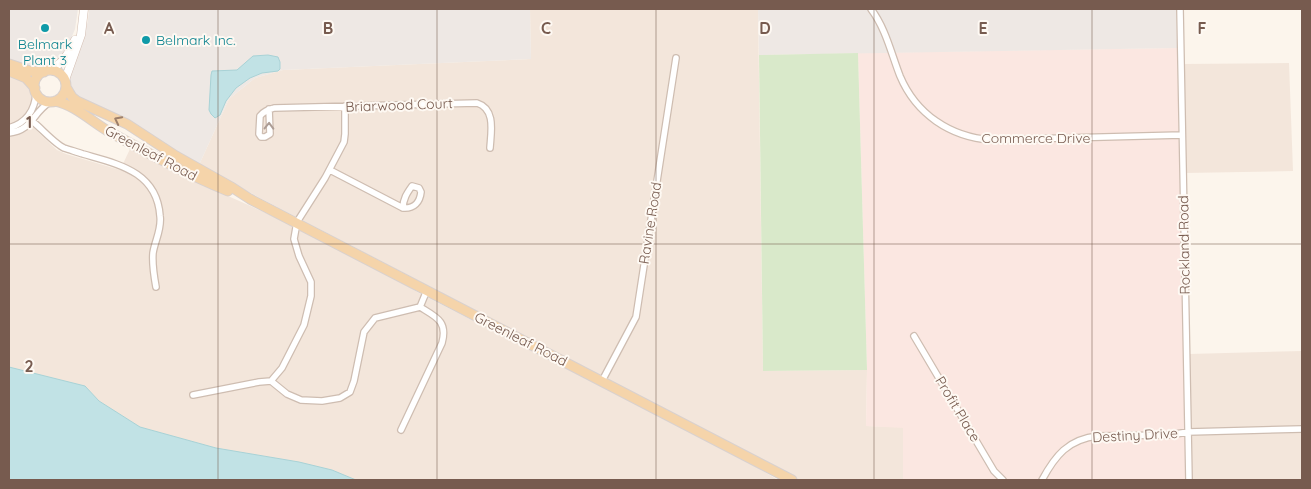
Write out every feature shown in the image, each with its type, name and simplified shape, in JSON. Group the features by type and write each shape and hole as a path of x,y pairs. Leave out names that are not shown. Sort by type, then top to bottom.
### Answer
{"main road":[{"path":"9,71 26,78 42,100 53,102 62,97 65,93 69,68 78,44 84,9"},
{"path":"35,90 37,78 61,64 67,56 81,27"},
{"path":"9,64 30,71 59,73 66,83"},
{"name":"Greenleaf Road","path":"66,83 72,98 127,124 188,164 250,198 792,480"},
{"name":"Greenleaf Road","path":"53,102 68,105 109,131 190,174 228,191 250,198"}],"street":[{"name":"Commerce Drive","path":"871,9 884,30 901,77 911,96 931,118 956,133 978,139 991,140 1182,135"},
{"name":"Rockland Road","path":"1180,9 1189,480"},
{"name":"Ravine Road","path":"602,381 636,317 676,58"},
{"path":"9,128 21,123 31,112 34,105 35,90"},
{"path":"9,133 25,128 43,106 53,102"},
{"name":"Briarwood Court","path":"269,109 480,104 486,108 490,116 490,148"},
{"path":"271,381 282,368 304,325 311,296 311,282 299,256 294,239 297,222 330,170 342,146 345,138 344,106"},
{"path":"32,120 63,148 123,166 145,180 154,193 159,206 160,225 153,263 156,288"},
{"path":"330,170 403,208"},
{"path":"420,307 427,290"},
{"path":"192,395 271,381 287,394 301,400 322,401 340,398 350,392 364,332 375,318 420,307 436,317 444,326 445,334 401,430"},
{"name":"Profit Place","path":"914,336 994,471 1003,480"},
{"name":"Destiny Drive","path":"1042,480 1051,464 1061,452 1083,439 1098,436 1169,435 1188,432 1302,428"}],"shaded area":[{"path":"9,9 78,9 75,29 65,54 50,67 41,69 9,61"},
{"path":"89,9 530,9 531,59 283,70 255,78 229,99 199,165 81,100 73,92 69,85 69,79 82,44"},
{"path":"530,9 758,9 763,371 867,370 866,426 904,427 903,480 799,480 199,165 229,99 255,78 283,70 531,59"},
{"path":"758,9 1176,9 1177,48 759,55"},
{"path":"1177,48 1186,480 903,480 903,428 866,426 867,370 858,53"},
{"path":"1289,63 1293,171 1185,173 1183,64"},
{"path":"9,73 19,77 33,91 32,105 24,119 57,150 120,170 131,147 199,183 268,214 387,273 417,292 563,367 567,367 734,454 778,480 356,480 332,470 216,448 140,427 99,401 85,386 9,367"},
{"path":"1302,351 1302,480 1192,480 1189,354"}],"green space":[{"path":"858,53 867,370 763,371 759,55"}],"water":[{"path":"268,55 278,57 280,69 250,78 236,88 226,101 220,115 215,118 209,110 212,71 237,70 253,56"},
{"path":"9,367 85,386 99,401 140,427 216,448 299,462 332,470 356,480 9,480"}],"place":[{"name":"Belmark Plant 3","path":"45,28"},
{"name":"Belmark Inc.","path":"146,40"}]}
